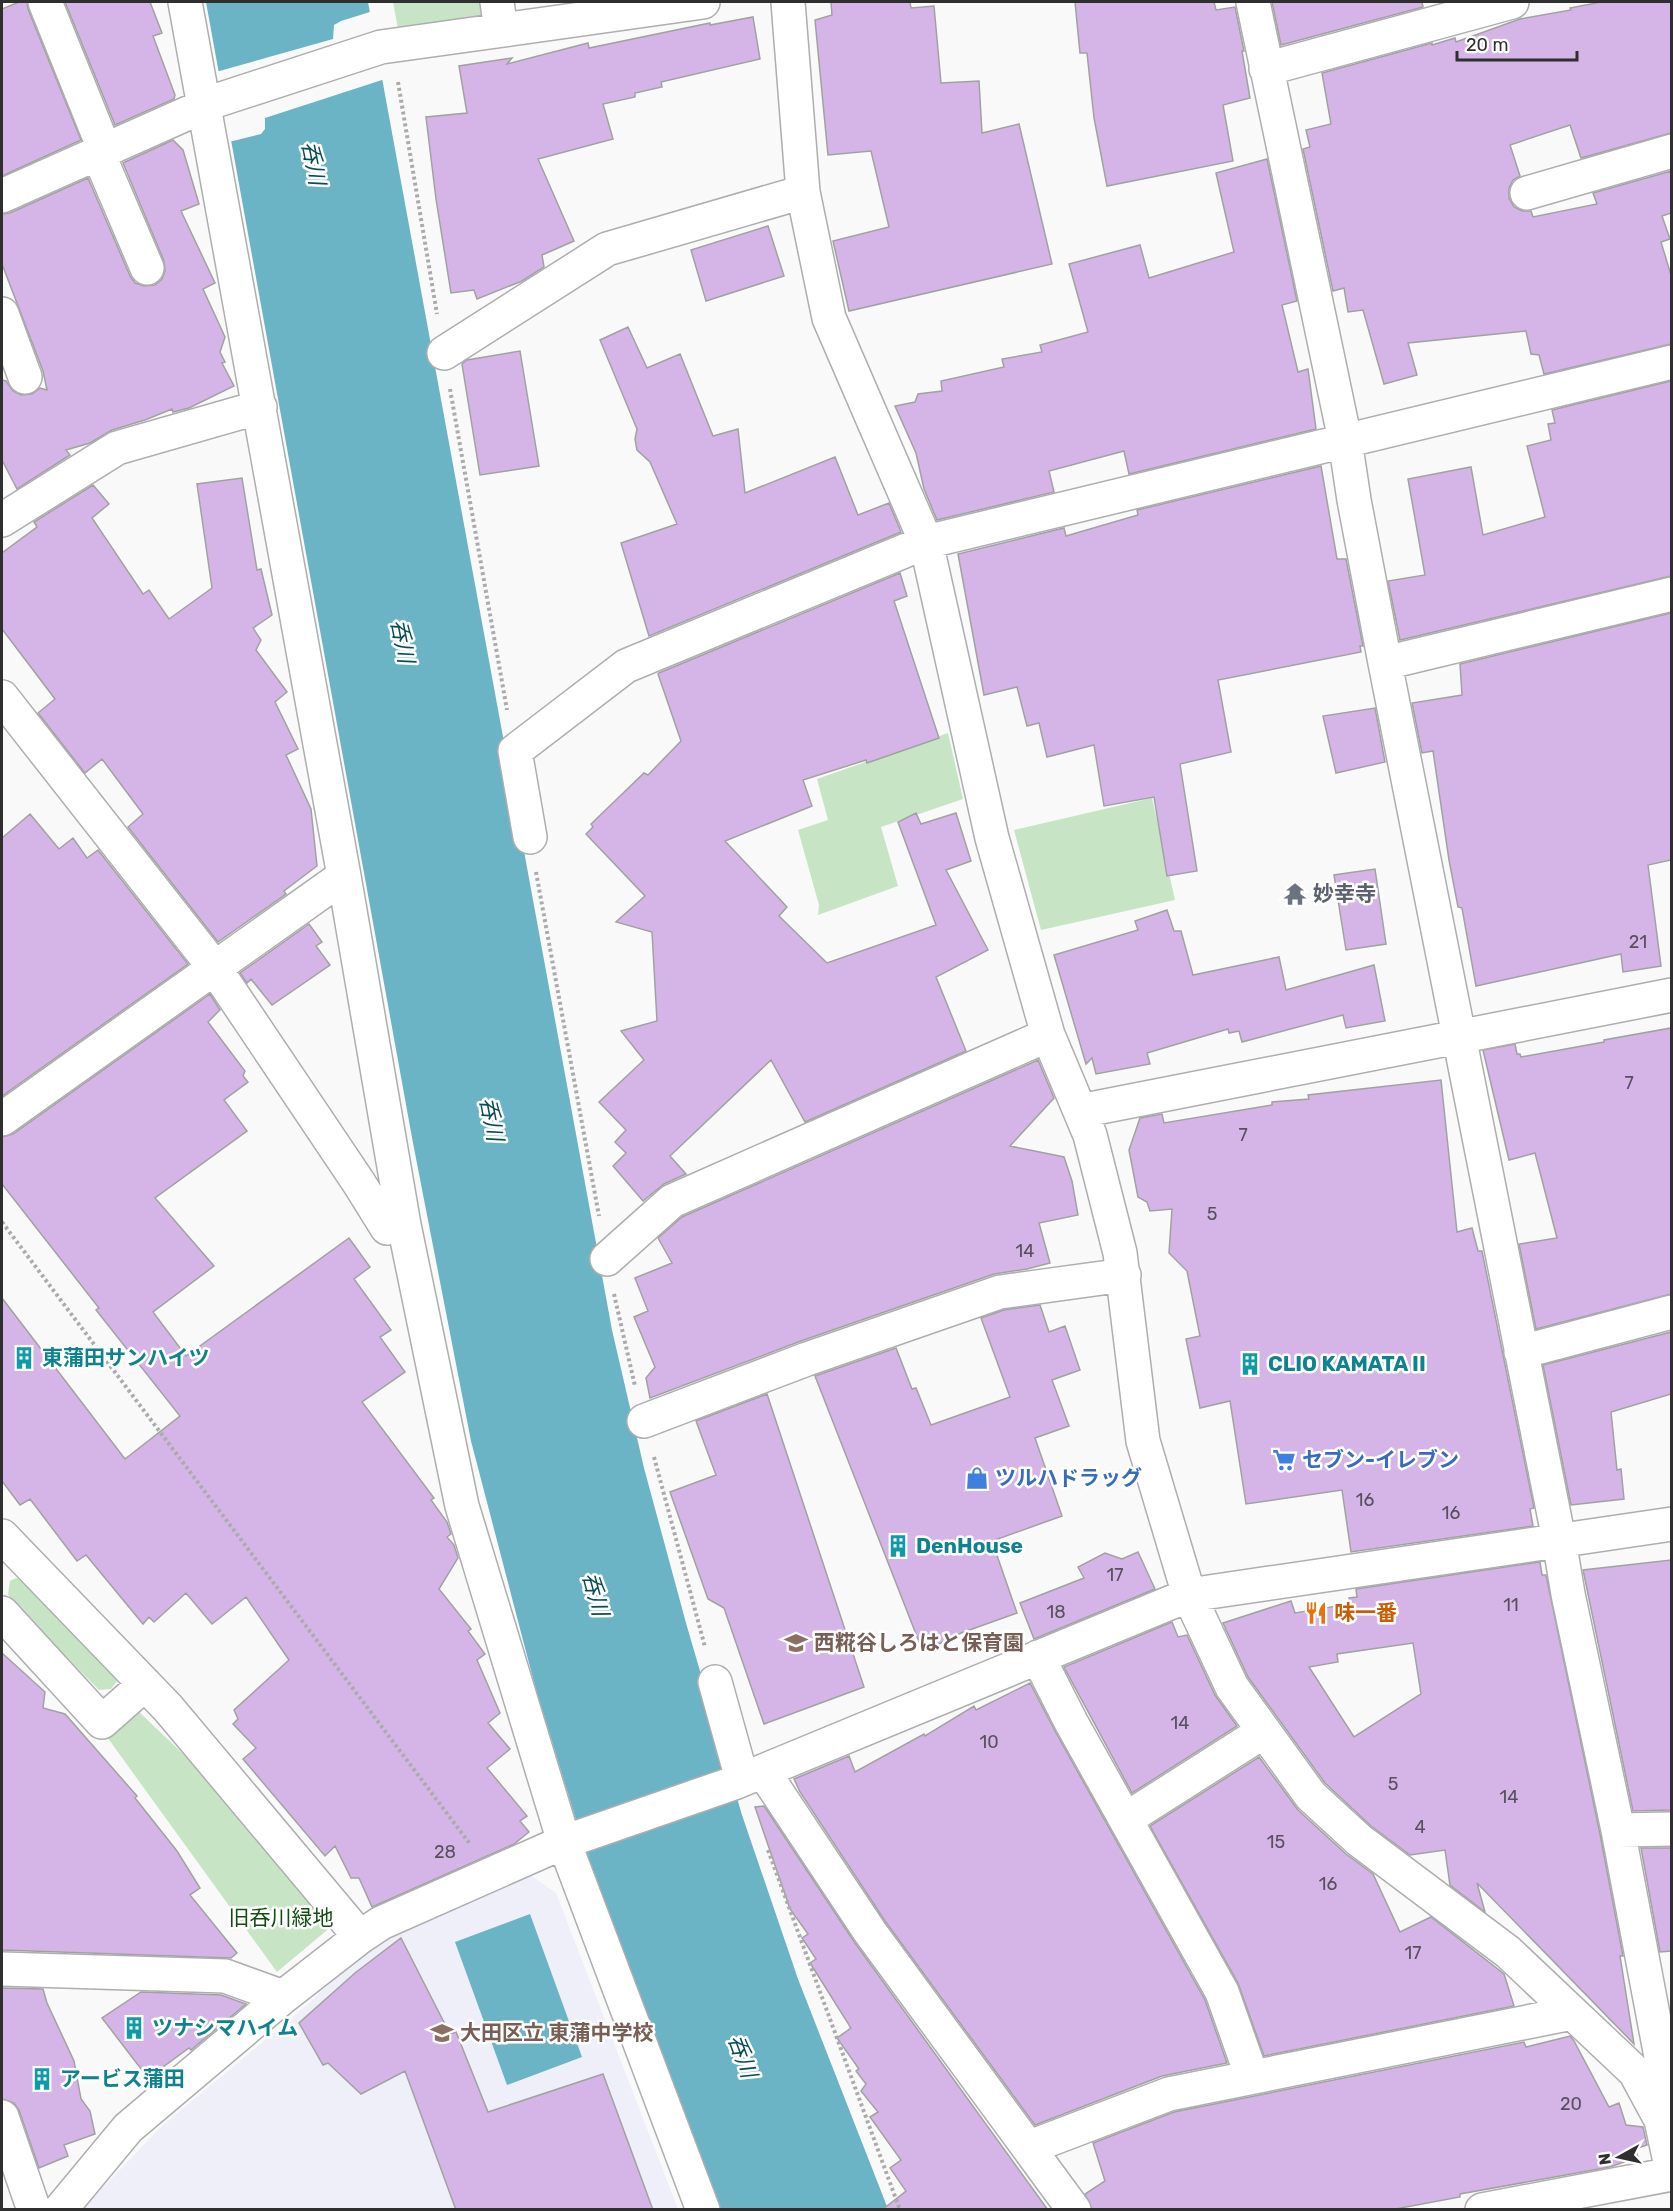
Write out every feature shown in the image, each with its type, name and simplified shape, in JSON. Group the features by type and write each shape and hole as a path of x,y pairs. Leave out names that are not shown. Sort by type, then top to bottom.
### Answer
{"street":[{"path":"45,2 147,268"},
{"path":"185,2 209,103 260,407 404,1225 462,1506 572,1850 703,2210"},
{"path":"2,196 209,103 381,47 499,16 703,2"},
{"path":"788,2 803,192 829,318 926,542 992,838 1048,1035 1090,1135 1120,1253 1143,1441 1189,1595 1232,1688 1311,1796 1359,1840 1508,1952 1635,2072 1661,2120"},
{"path":"1253,2 1345,440 1385,663 1568,1594 1618,1830 1662,2062 1661,2120 1671,2173 1482,2210"},
{"path":"1266,69 1512,2"},
{"path":"1527,193 1671,151"},
{"path":"444,353 607,249 803,192"},
{"path":"2,314 26,376"},
{"path":"530,837 514,751 626,666 926,542 1671,362"},
{"path":"2,520 117,448 260,407"},
{"path":"1385,663 1671,594"},
{"path":"2,697 214,967 387,1228 404,1225"},
{"path":"2,1119 344,876"},
{"path":"1080,1111 1206,1088 1458,1034 1671,995"},
{"path":"607,1259 672,1201 1048,1035"},
{"path":"644,1420 807,1359 1000,1292 1124,1275"},
{"path":"1521,1352 1671,1312"},
{"path":"60,2210 128,2128 283,1997 360,1937 381,1923 492,1874 572,1850 1189,1595 1671,1524"},
{"path":"4,1545 145,1684 175,1701 360,1937"},
{"path":"2,1614 102,1722 145,1684"},
{"path":"1038,1657 1071,1722 1222,1992 1252,2077"},
{"path":"715,1682 747,1778 870,1932 1074,2210"},
{"path":"1126,1819 1263,1732"},
{"path":"1618,1830 1671,1829"},
{"path":"2,1969 225,1976 283,1997"},
{"path":"1030,2147 1169,2094 1572,2013"},
{"path":"3,2124 34,2210"}],"path":[{"path":"491,620 514,751"},
{"path":"2,1222 492,1874"},
{"path":"764,1839 900,2210"}],"shaded area":[{"name":"大田区立 東蒲中学校","path":"529,1874 556,1893 678,2209 81,2210 161,2127 307,2005 380,1936"}],"green space":[{"path":"393,2 484,2 486,16 398,29"},
{"path":"948,733 963,799 881,827 898,886 818,915 819,905 798,830 828,820 817,779"},
{"path":"1152,798 1175,900 1041,930 1014,830"},
{"path":"16,1578 22,1579 118,1680 111,1689 99,1690 12,1602 8,1594 10,1581"},
{"name":"旧呑川緑地","path":"135,1708 221,1790 332,1926 277,1972 107,1737"}],"water":[{"name":"呑川","path":"206,2 368,2 612,1330 644,1468 742,1815 798,1979 888,2209 716,2209 607,1921 535,1686 471,1441 413,1143"},
{"path":"530,1914 582,2057 507,2085 455,1942"}],"pier":[{"path":"373,11 385,79 265,118 265,129 261,134 229,142 216,72 333,39 334,25"}],"building":[{"path":"19,2 27,2 81,140 2,176 2,9"},
{"path":"65,2 150,2 162,33 153,36 175,95 174,99 115,125"},
{"path":"831,2 910,2 911,8 934,6 941,83 979,81 982,133 1019,124 1052,264 849,311 833,241 889,227 871,151 828,155 815,20 832,15"},
{"path":"1075,2 1214,2 1216,10 1235,7 1250,98 1223,105 1233,161 1107,186 1094,118 1087,53 1080,53"},
{"path":"1272,2 1422,2 1423,7 1281,45"},
{"path":"1601,2 1671,2 1671,133 1581,158 1570,125 1510,145 1520,176 1513,180 1509,188 1509,198 1514,207 1522,211 1531,211 1533,217 1597,204 1593,193 1671,171 1671,213 1662,216 1670,239 1661,242 1671,275 1671,344 1544,374 1539,355 1531,354 1526,331 1408,343 1417,375 1384,384 1363,310 1348,312 1344,288 1333,291 1303,149 1310,147 1306,130 1331,124 1322,73 1432,43 1432,45 1455,38 1456,42 1520,19"},
{"path":"753,17 760,59 661,82 662,87 635,93 635,97 603,104 613,139 538,159 574,241 542,255 544,267 522,281 477,299 474,290 451,293 426,117 467,113 459,66 512,58 507,64 588,43 589,48 710,23 710,25"},
{"path":"173,140 183,150 199,204 181,211 215,283 203,289 225,337 220,352 225,362 222,363 234,386 189,408 173,412 172,409 112,430 90,443 66,450 70,455 17,489 2,460 2,380 6,381 13,391 21,395 32,394 40,388 47,390 43,371 2,264 2,214 10,213 88,178 130,276 135,283 144,286 155,285 162,279 165,271 164,261 123,163"},
{"path":"1267,159 1297,301 1282,305 1298,372 1308,369 1316,429 1129,474 1124,451 1049,471 1054,492 937,520 924,489 916,453 895,406 915,402 918,394 942,391 941,381 1004,367 1002,359 1042,352 1040,345 1088,332 1069,264 1140,245 1149,278 1234,252 1216,173"},
{"path":"768,226 784,276 706,301 691,250"},
{"path":"628,327 647,368 680,354 713,436 738,429 745,493 835,457 858,515 889,503 901,532 649,636 621,543 677,524 650,462 637,450 635,439 637,429 600,340"},
{"path":"520,351 539,466 480,475 462,364 467,360"},
{"path":"1671,381 1671,576 1400,640 1388,581 1425,575 1408,479 1471,467 1483,535 1545,517 1527,446 1551,440 1548,424 1555,423 1552,410"},
{"path":"1321,466 1337,559 1346,559 1363,646 1360,646 1361,652 1218,680 1231,752 1180,764 1197,871 1167,876 1154,797 1104,806 1094,745 1047,757 1039,723 1027,726 1017,687 984,695 958,554 1064,528 1066,536 1138,515 1137,510"},
{"path":"242,478 257,570 261,569 272,615 253,628 261,640 256,650 287,692 275,702 298,749 286,755 311,809 317,866 284,891 286,894 218,942 128,827 143,814 102,759 85,773 38,713 55,699 2,629 2,553 37,527 34,522 93,485 109,504 92,518 143,594 149,590 169,619 212,588 197,484"},
{"path":"900,573 907,596 894,601 939,738 867,763 866,760 803,780 812,806 725,841 787,907 779,916 827,963 936,925 898,822 916,813 921,824 956,813 971,861 946,870 988,950 936,977 966,1051 805,1122 771,1060 670,1156 686,1174 664,1184 643,1201 613,1166 626,1153 615,1142 626,1130 599,1102 644,1060 621,1031 657,1021 652,932 616,922 645,896 586,834 593,827 591,824 644,773 648,775 681,741 659,673"},
{"path":"1671,613 1671,860 1648,865 1661,966 1623,972 1621,954 1476,986 1462,908 1458,907 1449,860 1433,751 1422,753 1412,703 1462,695 1460,664"},
{"path":"1375,708 1385,762 1336,773 1323,716"},
{"path":"30,814 59,849 73,838 87,858 98,850 188,964 2,1096 2,838"},
{"path":"1375,869 1386,944 1346,950 1334,875"},
{"path":"1167,910 1174,931 1181,931 1193,975 1279,957 1286,990 1374,965 1385,1021 1346,1028 1343,1015 1242,1042 1239,1031 1229,1033 1228,1029 1147,1053 1150,1064 1096,1074 1092,1058 1086,1064 1054,955 1138,930 1135,921"},
{"path":"309,924 322,942 316,946 330,965 272,1005 251,979 247,983 240,973"},
{"path":"210,994 220,1010 208,1022 245,1071 243,1076 248,1082 224,1100 247,1131 155,1198 214,1266 153,1312 186,1356 349,1238 370,1267 354,1279 391,1330 380,1337 405,1372 362,1402 434,1498 431,1500 447,1522 451,1534 447,1537 454,1545 458,1558 439,1589 471,1629 468,1631 485,1654 477,1660 500,1713 488,1723 510,1749 487,1768 527,1816 520,1821 529,1832 514,1844 372,1907 359,1878 351,1878 335,1846 325,1856 243,1759 256,1748 233,1724 238,1719 234,1710 289,1660 246,1597 212,1624 186,1593 154,1622 149,1617 143,1624 86,1555 77,1561 30,1499 20,1505 2,1481 2,1298 125,1459 180,1416 96,1310 99,1308 2,1184 2,1137 13,1134"},
{"path":"1671,1028 1671,1294 1536,1329 1519,1244 1557,1238 1535,1153 1509,1160 1483,1050 1515,1044 1517,1054 1521,1057"},
{"path":"1038,1060 1054,1098 1010,1146 1064,1157 1072,1181 1078,1215 1039,1223 1050,1263 994,1274 801,1341 650,1398 646,1378 655,1367 634,1317 648,1311 635,1278 672,1263 658,1238 682,1217"},
{"path":"1441,1080 1457,1232 1472,1228 1478,1251 1482,1251 1534,1508 1530,1509 1533,1526 1351,1552 1342,1490 1246,1504 1230,1401 1200,1408 1186,1339 1200,1336 1187,1271 1169,1253 1172,1209 1150,1211 1147,1202 1138,1197 1129,1150 1140,1118 1162,1114 1164,1123 1272,1105 1272,1102 1309,1099 1308,1095"},
{"path":"1040,1305 1049,1332 1065,1326 1080,1370 1052,1380 1069,1426 1035,1438 1062,1516 992,1541 1017,1613 961,1633 923,1652 815,1376 896,1348 912,1389 916,1388 931,1425 1010,1397 981,1318 1004,1310"},
{"path":"1671,1332 1671,1394 1611,1412 1617,1470 1621,1469 1624,1499 1571,1505 1543,1365"},
{"path":"767,1394 864,1687 764,1724 724,1608 708,1599 670,1492 716,1475 696,1421"},
{"path":"1138,1552 1155,1589 1034,1639 1020,1603 1084,1578 1078,1567 1105,1553 1122,1559"},
{"path":"1671,1560 1671,1810 1633,1811 1583,1570"},
{"path":"1540,1562 1542,1575 1546,1575 1600,1834 1623,1956 1620,1956 1634,2044 1477,1883 1485,1912 1450,1885 1445,1850 1410,1855 1371,1826 1325,1783 1248,1677 1223,1623 1291,1601 1295,1613 1350,1604 1349,1598 1357,1597 1356,1589","holes":["1413,1643 1421,1694 1354,1737 1309,1667 1338,1662 1337,1654"]},
{"path":"1172,1622 1178,1637 1187,1635 1215,1695 1237,1726 1132,1793 1064,1667"},
{"path":"2,1653 45,1692 43,1708 65,1714 137,1796 135,1798 177,1851 200,1888 190,1895 237,1953 231,1958 2,1950"},
{"path":"1030,1683 1205,2000 1227,2063 1162,2076 1035,2125 885,1921 800,1792 794,1779 849,1756 855,1772 924,1734 925,1736 974,1706 976,1710"},
{"path":"1259,1757 1298,1810 1346,1854 1373,1874 1400,1932 1431,1917 1504,1974 1514,2006 1264,2056 1238,1983 1150,1826"},
{"path":"764,1806 855,1943 1048,2210 882,2210 906,2191 890,2168 901,2160 870,2117 878,2112 861,2091 866,2084 856,2071 859,2069 837,2038 851,2028 810,1963 816,1959 802,1938 808,1934 790,1909 755,1807"},
{"path":"1641,1848 1671,1848 1671,1951 1660,1952"},
{"path":"401,1938 450,2034 456,2032 488,2112 603,2074 653,2210 456,2210 405,2071 361,2094 328,2063 323,2065 299,2023 355,1973"},
{"name":"アービス蒲田","path":"2,1988 43,1989 47,2003 74,2061 81,2099 90,2111 95,2134 64,2145 68,2156 39,2168 19,2110 14,2103 2,2099"},
{"path":"141,1992 221,1995 246,2004 191,2050 189,2048 148,2078 102,2018"},
{"path":"1570,2036 1609,2107 1619,2103 1626,2125 1643,2127 1647,2145 1635,2149 1638,2157 1610,2167 1460,2194 1460,2197 1390,2210 1092,2210 1085,2194 1105,2181 1093,2143 1174,2112 1524,2042 1526,2047"}],"place":[{"name":"妙幸寺","path":"1295,894"},
{"name":"東蒲田サンハイツ","path":"24,1358"},
{"name":"CLIO KAMATA II","path":"1250,1364"},
{"name":"セブン-イレブン","path":"1284,1460"},
{"name":"ツルハドラッグ","path":"977,1478"},
{"name":"DenHouse","path":"898,1546"},
{"name":"味一番","path":"1316,1613"},
{"name":"西糀谷しろはと保育園","path":"796,1643"},
{"name":"ツナシマハイム","path":"134,2028"},
{"name":"大田区立 東蒲中学校","path":"442,2033"},
{"name":"アービス蒲田","path":"42,2079"}]}
